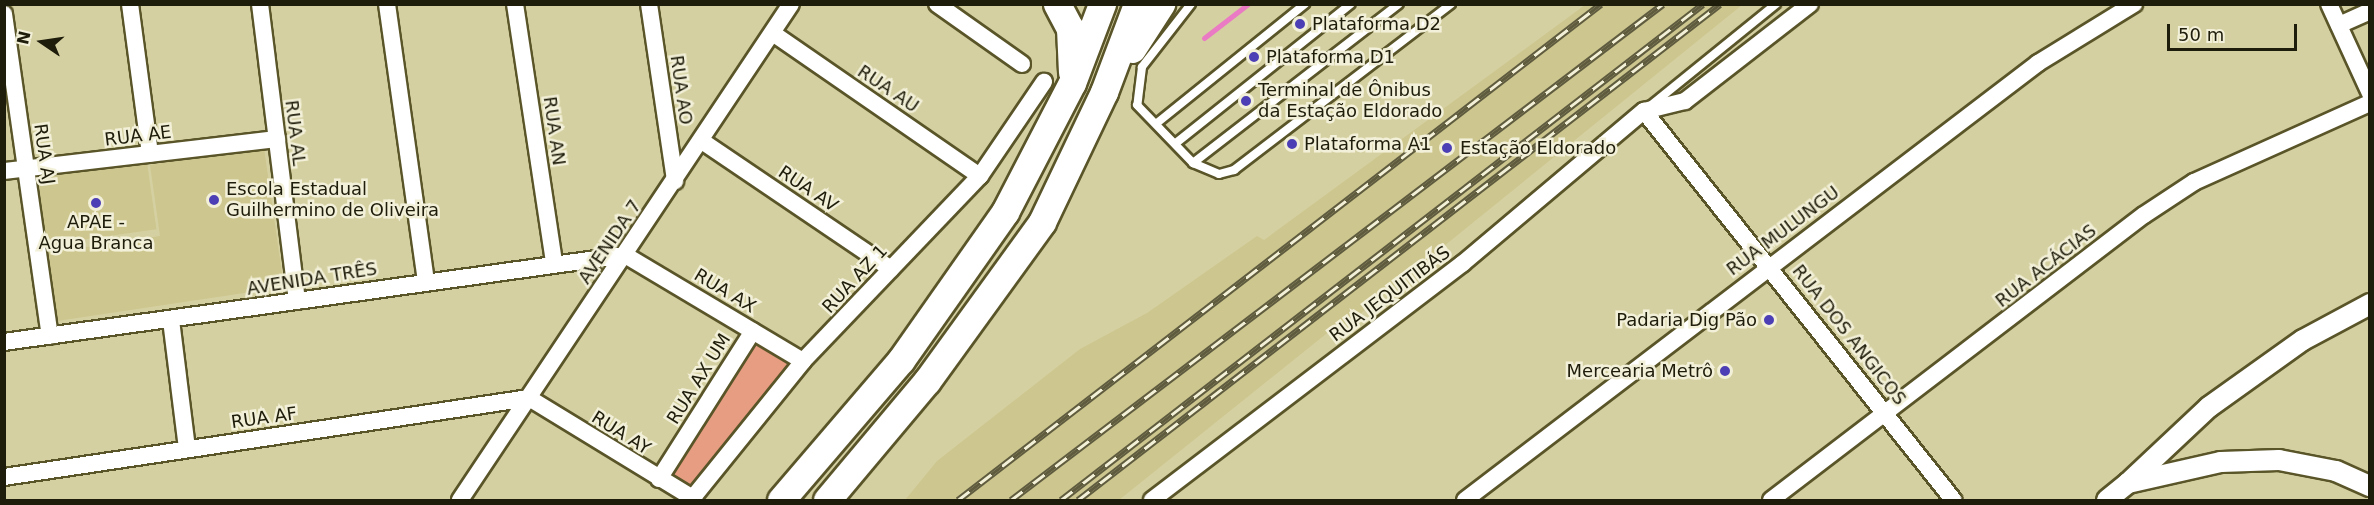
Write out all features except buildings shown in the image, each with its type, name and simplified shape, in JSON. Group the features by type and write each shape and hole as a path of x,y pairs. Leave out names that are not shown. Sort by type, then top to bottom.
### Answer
{"highway":[{"path":"1057,4 1070,28 1072,82"},
{"path":"781,501 901,360 999,222 1072,82 1102,4"},
{"path":"827,501 927,381 1042,222 1104,92 1137,4"},
{"path":"1104,92 1161,4"}],"street":[{"path":"130,4 150,154"},
{"name":"RUA AL","path":"260,4 297,301"},
{"path":"387,4 426,282"},
{"name":"RUA AN","path":"515,4 554,263"},
{"name":"RUA AO","path":"649,4 675,181"},
{"name":"AVENIDA 7","path":"460,501 774,34 791,4"},
{"path":"937,4 1022,64"},
{"name":"RUA JEQUITIBÁS","path":"1152,501 1462,264 1644,111 1685,101 1810,4"},
{"name":"RUA MULUNGU","path":"1465,501 1770,265 2038,63 2134,4"},
{"path":"2329,4 2370,93"},
{"path":"2339,25 2370,11"},
{"name":"RUA AJ","path":"4,14 50,336"},
{"name":"RUA AU","path":"774,34 980,176"},
{"name":"RUA AZ 1","path":"692,500 803,361 980,176 1044,82"},
{"name":"RUA ACÁCIAS","path":"1771,501 2144,215 2194,182 2370,103"},
{"name":"RUA DOS ANGICOS","path":"1644,111 1770,265 1953,501"},
{"name":"RUA AE","path":"4,171 277,139"},
{"name":"RUA AV","path":"702,141 891,269"},
{"name":"AVENIDA TRÊS","path":"4,342 171,320 554,263 625,255"},
{"name":"RUA AX","path":"625,255 803,361"},
{"path":"2107,501 2209,407 2302,340 2370,304"},
{"path":"171,320 187,449"},
{"name":"RUA AX UM","path":"659,479 753,331"},
{"name":"RUA AF","path":"4,477 529,398"},
{"name":"RUA AY","path":"529,398 692,500"},
{"path":"2128,483 2222,462 2279,460 2336,471 2370,486"}],"lane":[{"path":"1191,4 1142,67 1137,105 1176,143 1193,164 1219,174 1234,170 1451,4"},
{"path":"1157,123 1305,4"},
{"path":"1176,143 1351,4"},
{"path":"1193,164 1400,4"},
{"name":"RUA JEQUITIBÁS","path":"1644,111 1776,4"}],"shaded area":[{"path":"1585,5 1742,5 1355,318 1326,334 1119,500 905,500 937,461 1080,349 1147,313 1257,236 1264,240"},
{"name":"Escola Estadual Guilhermino de Oliveira","path":"264,148 284,287 57,321 47,253 160,236 150,165"},
{"name":"APAE - Agua Branca","path":"147,162 156,229 47,245 37,177"},
{"path":"753,332 802,362 689,497 660,479"}],"waterway":[{"path":"1204,38 1248,4"}],"railway":[{"path":"958,500 1601,4"},
{"path":"1011,500 1663,4"},
{"path":"1061,500 1703,4"},
{"path":"1078,500 1720,4"}],"place":[{"name":"Plataforma D2","path":"1300,24"},
{"name":"Plataforma D1","path":"1254,57"},
{"name":"Terminal de Ônibus da Estação Eldorado","path":"1246,101"},
{"name":"Plataforma A1","path":"1292,144"},
{"name":"Estação Eldorado","path":"1447,148"},
{"name":"Escola Estadual Guilhermino de Oliveira","path":"214,200"},
{"name":"APAE - Agua Branca","path":"96,203"},
{"name":"Padaria Dig Pão","path":"1769,320"},
{"name":"Mercearia Metrô","path":"1725,371"}]}
